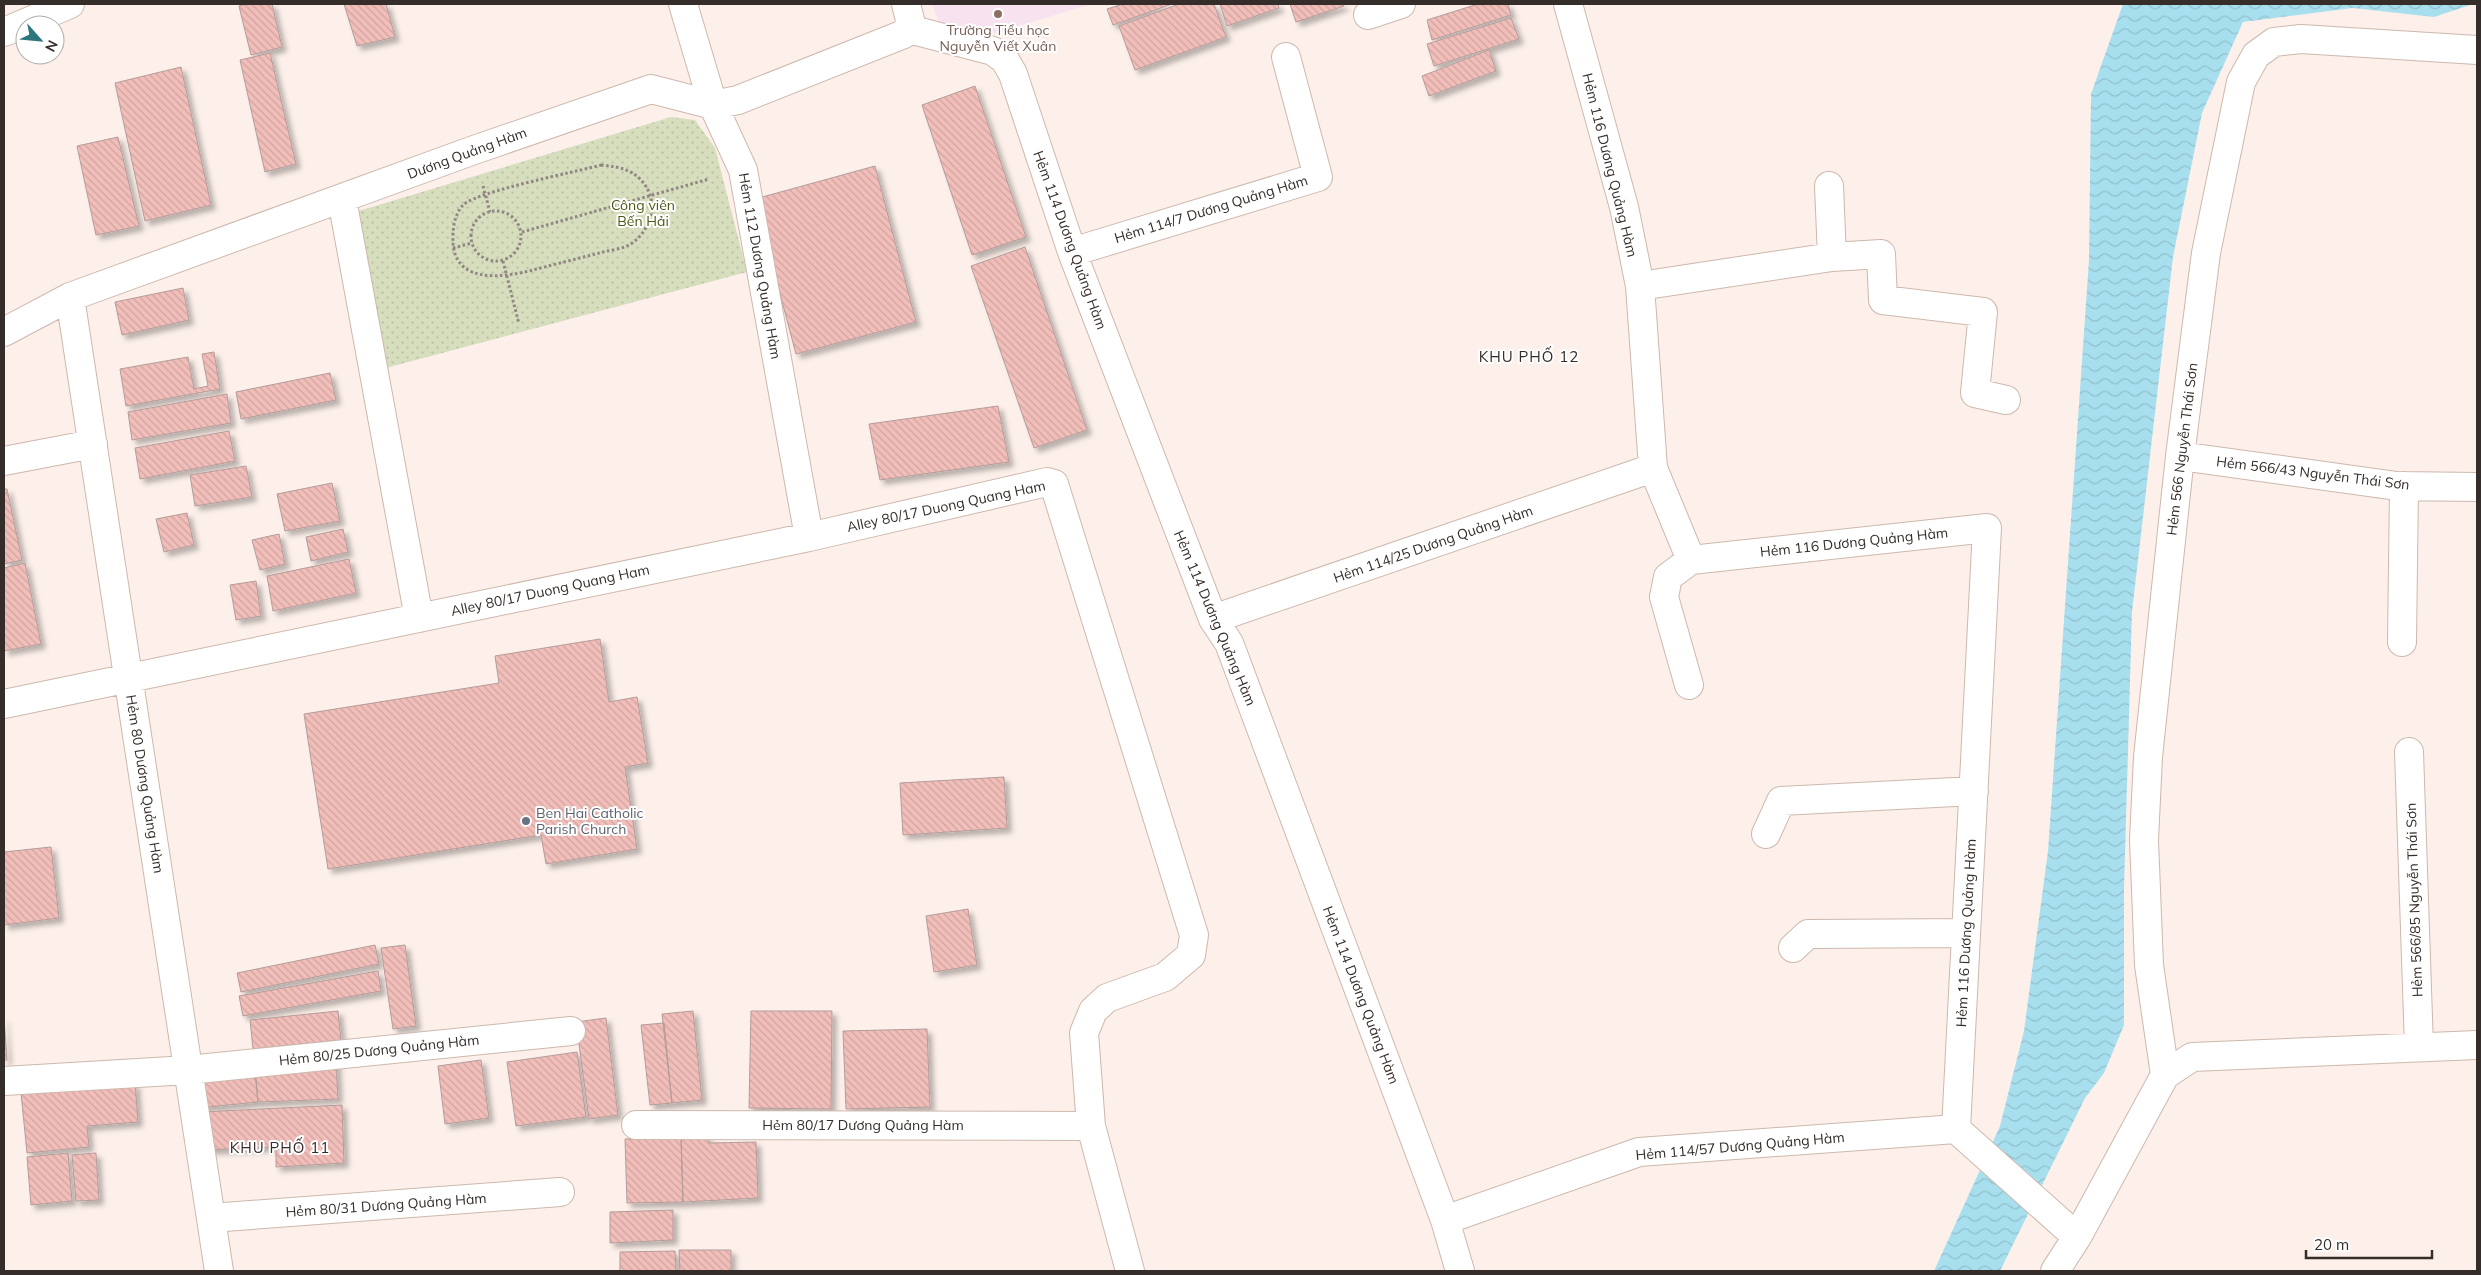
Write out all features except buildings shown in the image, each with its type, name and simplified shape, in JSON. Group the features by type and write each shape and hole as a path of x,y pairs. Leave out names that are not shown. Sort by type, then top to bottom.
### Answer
{"street":[{"path":"4,32 70,4"},
{"name":"Hẻm 112 Dương Quảng Hàm","path":"683,4 713,105 743,170 809,536"},
{"path":"1368,15 1401,4"},
{"name":"Hẻm 116 Dương Quảng Hàm","path":"1568,4 1624,207 1640,286 1654,468 1691,560 1988,528 1956,1129"},
{"name":"Dương Quảng Hàm","path":"4,332 70,298 651,89 713,105 738,100 904,34 908,16"},
{"name":"Hẻm 114 Dương Quảng Hàm","path":"908,16 993,51 1005,60 1013,74 1072,252 1213,619 1229,644 1445,1220 1460,1271"},
{"name":"Hẻm 566 Nguyễn Thái Sơn","path":"2165,1075 2149,965 2144,840 2148,757 2180,456 2206,253 2241,82 2256,56 2274,42 2301,39 2477,50"},
{"name":"Hẻm 114/7 Dương Quảng Hàm","path":"1072,252 1318,176 1286,57"},
{"path":"1829,186 1832,256"},
{"path":"342,199 419,618"},
{"path":"1640,286 1832,256 1881,254 1883,300 1983,312 1975,393 2006,400"},
{"name":"Hẻm 80 Dương Quảng Hàm","path":"70,298 219,1271"},
{"path":"4,461 93,444"},
{"name":"Hẻm 566/43 Nguyễn Thái Sơn","path":"2180,456 2404,486 2477,486"},
{"name":"Hẻm 114/25 Dương Quảng Hàm","path":"1213,619 1654,468"},
{"name":"Alley 80/17 Duong Quang Ham","path":"4,704 809,536 1047,482 1054,484 1194,935 1191,955 1165,977 1107,998 1093,1010 1084,1033 1091,1126 1130,1271"},
{"path":"2402,642 2404,486"},
{"path":"1688,685 1664,597 1668,577 1691,560"},
{"name":"Hẻm 566/85 Nguyễn Thái Sơn","path":"2409,752 2419,1047"},
{"path":"1766,834 1781,801 1974,791"},
{"path":"1793,948 1808,934 1966,933"},
{"name":"Hẻm 80/25 Dương Quảng Hàm","path":"4,1081 188,1070 571,1031"},
{"path":"2055,1271 2077,1237 2165,1075 2192,1057 2477,1045"},
{"name":"Hẻm 80/17 Dương Quảng Hàm","path":"636,1125 1091,1126"},
{"path":"1956,1129 2077,1237"},
{"name":"Hẻm 114/57 Dương Quảng Hàm","path":"1445,1220 1639,1152 1956,1129"},
{"name":"Hẻm 80/31 Dương Quảng Hàm","path":"211,1218 560,1192"}],"path":[{"path":"601,165 622,167 642,179 651,195 652,214 644,231 628,245 507,277 479,275 461,265 453,248 453,223 460,211 464,205 485,194 601,165"},
{"path":"522,232 743,170"},
{"path":"500,211 514,218 522,232 522,241 514,256 503,261 489,261 482,257 472,243 473,227 483,214 490,212 500,211"},
{"path":"453,248 472,243"},
{"path":"503,261 519,324"}],"shaded area":[{"name":"Trường Tiểu học Nguyễn Viết Xuân","path":"932,4 1092,4 979,38 939,23"}],"green space":[{"name":"Công viên Bến Hải","path":"671,117 695,120 715,148 747,272 382,369 352,213"}],"water":[{"path":"2123,4 2473,4 2434,17 2353,8 2243,22 2202,113 2173,257 2132,612 2124,888 2124,1025 2104,1073 2085,1098 2000,1271 1934,1271 2000,1126 2024,1031 2048,851 2089,260 2091,94"}],"place":[{"name":"Trường Tiểu học Nguyễn Viết Xuân","path":"998,14"},
{"name":"Ben Hai Catholic Parish Church","path":"526,821"}],"district":[{"name":"KHU PHỐ 12","path":"1529,356"},
{"name":"KHU PHỐ 11","path":"280,1147"}]}
